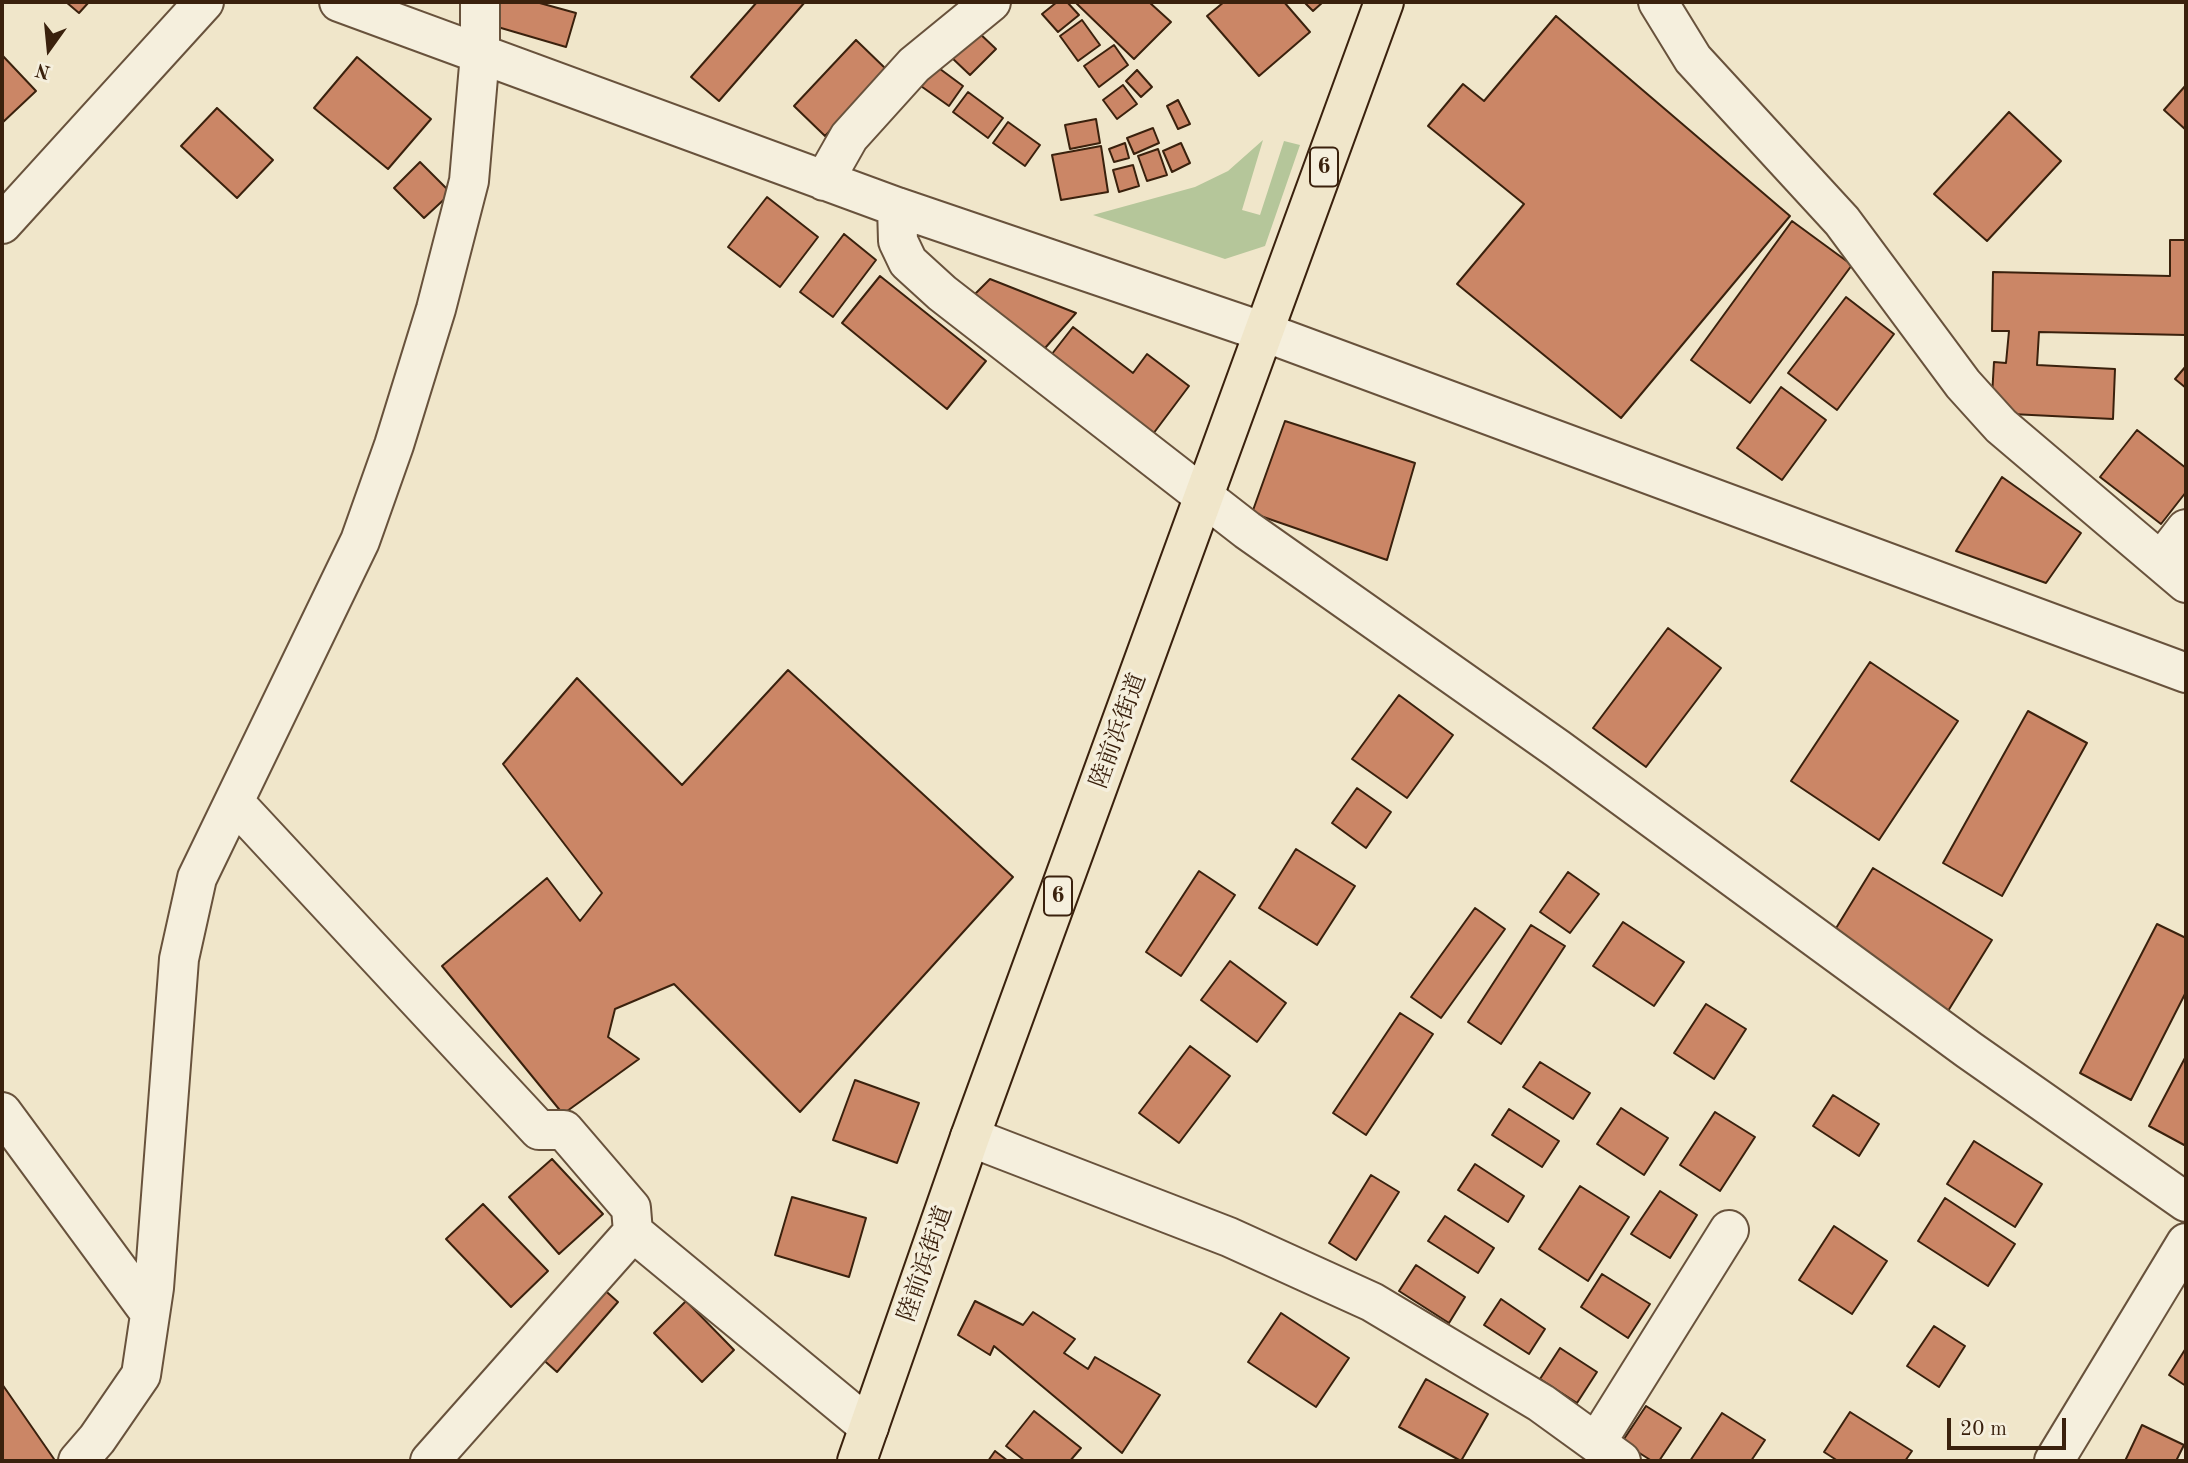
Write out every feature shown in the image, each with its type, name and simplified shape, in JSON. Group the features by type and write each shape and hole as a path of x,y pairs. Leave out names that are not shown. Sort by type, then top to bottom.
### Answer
{"highway":[{"name":"陸前浜街道","path":"861,1453 970,1137 1384,2"}],"street":[{"path":"2,224 204,2"},
{"path":"339,2 897,208 1264,332 2186,673"},
{"path":"78,1461 97,1439 141,1375 154,1287 179,959 197,878 360,541 394,445 436,309 470,181 480,54 480,2"},
{"path":"824,181 849,137 914,65 991,2"},
{"path":"1658,2 1693,59 1842,221 1963,384 2001,426 2174,571 2186,529"},
{"path":"897,208 898,241 908,262 942,293 1205,498 1569,757 1969,1050 2186,1202"},
{"path":"235,803 539,1130 564,1130 631,1208 633,1231 861,1453"},
{"path":"2,1112 150,1313"},
{"path":"970,1137 1229,1237 1372,1302 1541,1403 1609,1452 1728,1230"},
{"path":"430,1461 633,1231"},
{"path":"2054,1461 2186,1243"}],"green space":[{"path":"1263,140 1242,210 1260,215 1284,141 1300,145 1265,246 1225,259 1093,215 1195,187 1228,171"}],"building":[{"path":"66,2 89,2 79,13"},
{"path":"490,2 536,2 576,13 566,47 484,23"},
{"path":"757,2 805,2 719,101 691,77"},
{"path":"1057,2 1067,2 1079,15 1058,32 1042,14"},
{"path":"1075,2 1149,2 1171,22 1134,59"},
{"path":"1224,2 1284,2 1310,32 1259,76 1207,16"},
{"path":"1304,2 1323,2 1313,11"},
{"path":"1556,16 1790,216 1621,418 1457,284 1524,204 1428,126 1463,84 1484,101"},
{"path":"1082,20 1100,45 1078,61 1060,36"},
{"path":"977,31 996,49 970,75 951,57"},
{"path":"856,40 887,70 825,136 794,106"},
{"path":"1114,45 1128,65 1099,87 1084,66"},
{"path":"2,55 36,91 2,123"},
{"path":"357,57 431,119 388,169 314,108"},
{"path":"932,63 963,86 949,106 918,84"},
{"path":"1137,70 1152,87 1141,97 1126,81"},
{"path":"1123,85 1137,104 1117,119 1103,100"},
{"path":"2186,85 2186,130 2164,110"},
{"path":"968,92 1003,118 988,138 953,112"},
{"path":"1178,100 1190,124 1178,129 1167,106"},
{"path":"217,108 273,160 237,198 181,146"},
{"path":"2009,112 2061,161 1987,241 1934,194"},
{"path":"1096,119 1100,143 1070,149 1065,125"},
{"path":"1008,122 1040,145 1025,166 993,143"},
{"path":"1153,128 1159,143 1134,154 1127,138"},
{"path":"1125,143 1129,158 1114,162 1109,149"},
{"path":"1181,143 1190,163 1172,172 1163,151"},
{"path":"1101,146 1108,192 1061,200 1052,155"},
{"path":"1158,149 1167,175 1147,181 1138,156"},
{"path":"420,162 451,193 424,218 394,188"},
{"path":"1133,165 1139,186 1119,192 1113,170"},
{"path":"767,197 818,237 780,287 728,247"},
{"path":"1792,221 1852,265 1750,403 1691,360"},
{"path":"844,234 876,260 833,317 800,292"},
{"path":"2170,240 2186,240 2186,335 2039,332 2037,365 2115,369 2113,419 1991,413 1994,362 2006,363 2009,331 1992,331 1993,272 2170,276"},
{"path":"880,276 986,361 947,409 842,323"},
{"path":"990,279 1076,313 1038,356 970,299"},
{"path":"1846,297 1894,334 1837,410 1788,373"},
{"path":"1073,327 1133,373 1147,354 1189,386 1150,438 1048,359"},
{"path":"2186,366 2186,388 2175,379"},
{"path":"1781,387 1826,420 1782,480 1737,448"},
{"path":"1285,421 1415,463 1387,560 1252,513"},
{"path":"2137,430 2186,468 2186,492 2161,524 2100,477"},
{"path":"2002,477 2081,533 2046,583 1956,551"},
{"path":"1668,628 1721,668 1646,767 1593,728"},
{"path":"1870,662 1958,721 1879,840 1791,781"},
{"path":"788,670 1013,877 800,1112 674,984 615,1009 608,1037 639,1059 563,1114 442,966 547,878 580,921 602,893 503,764 577,678 682,785"},
{"path":"1399,695 1453,735 1407,798 1352,759"},
{"path":"2028,711 2087,743 2002,896 1943,863"},
{"path":"1357,788 1391,812 1366,848 1332,823"},
{"path":"1296,849 1355,886 1317,945 1259,908"},
{"path":"1873,868 1992,940 1948,1011 1830,938"},
{"path":"1199,871 1235,895 1181,976 1146,952"},
{"path":"1568,872 1599,894 1570,933 1540,912"},
{"path":"1475,908 1505,929 1441,1018 1411,997"},
{"path":"1623,922 1684,962 1654,1006 1593,966"},
{"path":"2157,924 2186,938 2186,992 2131,1100 2080,1073"},
{"path":"1531,925 1565,946 1501,1044 1468,1022"},
{"path":"1230,961 1286,1003 1257,1042 1201,1000"},
{"path":"1706,1004 1746,1029 1714,1079 1674,1053"},
{"path":"1400,1013 1433,1034 1366,1135 1333,1113"},
{"path":"1190,1046 1230,1076 1179,1143 1139,1113"},
{"path":"2186,1056 2186,1146 2149,1126"},
{"path":"1540,1062 1590,1093 1573,1119 1523,1087"},
{"path":"855,1080 919,1103 897,1163 833,1140"},
{"path":"1833,1095 1879,1124 1859,1156 1813,1126"},
{"path":"1621,1108 1668,1138 1644,1175 1597,1144"},
{"path":"1509,1109 1559,1141 1542,1167 1492,1135"},
{"path":"1715,1112 1755,1137 1720,1191 1680,1165"},
{"path":"1974,1141 2042,1184 2015,1227 1947,1184"},
{"path":"552,1159 603,1214 559,1254 509,1197"},
{"path":"1475,1164 1524,1196 1508,1222 1458,1190"},
{"path":"1371,1175 1399,1192 1356,1260 1329,1243"},
{"path":"1580,1186 1629,1217 1588,1281 1539,1249"},
{"path":"1660,1191 1697,1215 1670,1258 1631,1234"},
{"path":"792,1197 866,1218 849,1277 775,1255"},
{"path":"1945,1198 2015,1244 1988,1286 1918,1241"},
{"path":"483,1204 548,1271 511,1307 446,1239"},
{"path":"1445,1216 1494,1248 1478,1273 1428,1241"},
{"path":"1834,1226 1887,1261 1852,1314 1799,1280"},
{"path":"1416,1265 1465,1297 1449,1323 1399,1291"},
{"path":"1602,1274 1650,1304 1628,1338 1581,1307"},
{"path":"600,1286 618,1302 557,1372 539,1356"},
{"path":"1501,1299 1545,1329 1529,1354 1484,1325"},
{"path":"686,1301 734,1350 702,1382 654,1333"},
{"path":"975,1301 1023,1325 1033,1312 1075,1339 1064,1353 1088,1369 1095,1357 1160,1395 1122,1453 994,1346 990,1355 958,1335"},
{"path":"1281,1313 1349,1358 1316,1407 1248,1362"},
{"path":"1934,1326 1965,1346 1939,1387 1907,1366"},
{"path":"1560,1348 1597,1372 1577,1403 1540,1379"},
{"path":"2186,1348 2186,1386 2169,1375"},
{"path":"1426,1379 1488,1414 1461,1461 1399,1427"},
{"path":"2,1384 54,1459 51,1461 2,1461"},
{"path":"1646,1406 1681,1428 1659,1461 1652,1461 1622,1442"},
{"path":"1034,1411 1081,1448 1070,1461 1025,1461 1006,1446"},
{"path":"1850,1412 1912,1451 1905,1461 1838,1461 1824,1452"},
{"path":"1722,1413 1765,1440 1751,1461 1690,1461"},
{"path":"2142,1425 2184,1445 2176,1461 2125,1461"},
{"path":"995,1451 1008,1461 988,1461"}]}
